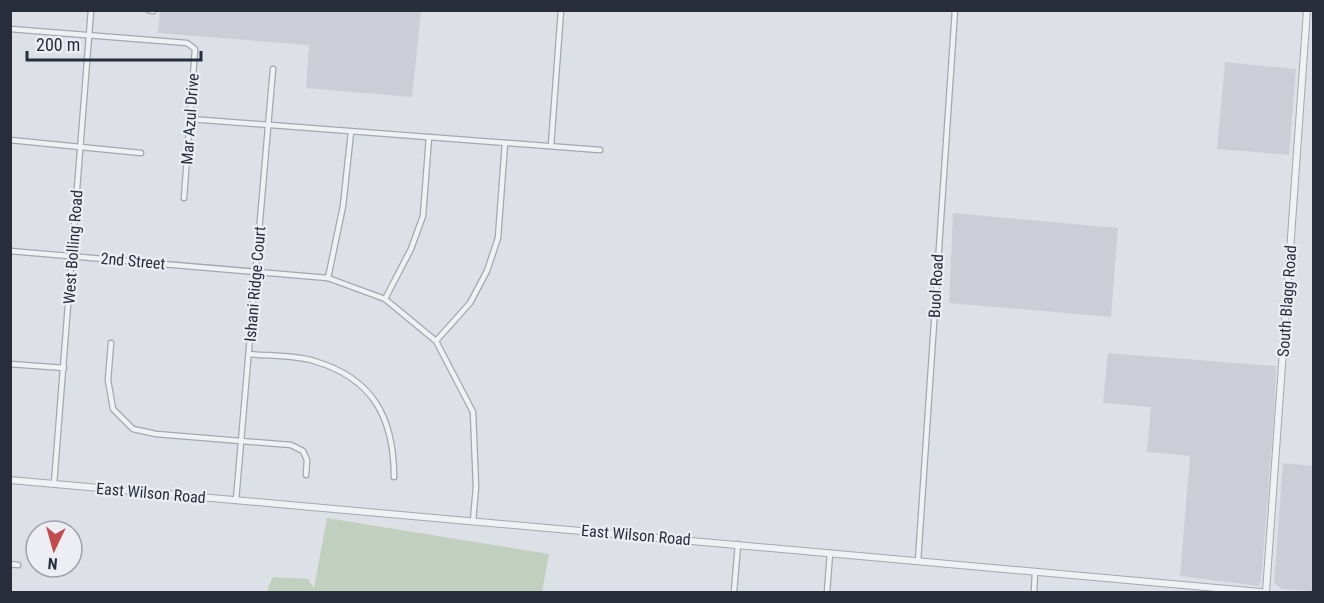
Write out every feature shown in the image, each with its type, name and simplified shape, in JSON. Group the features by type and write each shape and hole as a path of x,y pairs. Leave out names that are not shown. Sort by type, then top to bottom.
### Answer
{"street":[{"name":"West Bolling Road","path":"54,484 91,10"},
{"path":"551,146 561,10"},
{"name":"Buol Road","path":"918,561 955,10"},
{"name":"South Blagg Road","path":"1266,592 1307,10"},
{"path":"10,29 89,35"},
{"name":"Mar Azul Drive","path":"89,35 187,43 195,49 184,198"},
{"name":"Ishani Ridge Court","path":"236,500 273,69"},
{"path":"190,119 600,150"},
{"path":"328,278 344,206 351,132"},
{"path":"385,299 411,249 423,216 429,137"},
{"path":"10,140 141,153"},
{"path":"473,521 476,487 473,412 436,341 470,303 487,270 498,238 505,143"},
{"name":"2nd Street","path":"10,251 328,278 385,299 436,341"},
{"path":"111,343 108,380 112,409 133,429 156,434 291,446 303,451 307,460 306,475"},
{"path":"249,354 313,360 343,373 365,387 381,408 391,436 394,477"},
{"path":"10,364 64,368"},
{"name":"East Wilson Road","path":"10,480 1260,592"},
{"path":"734,592 738,544"},
{"path":"827,592 830,553"},
{"path":"10,564 18,565"},
{"path":"1034,592 1035,572"}],"shaded area":[{"path":"160,11 421,11 412,97 306,88 309,45 158,33"},
{"path":"1225,62 1296,69 1289,155 1217,149"},
{"path":"953,213 1118,228 1111,317 949,303"},
{"path":"1108,353 1276,366 1274,416 1259,586 1180,576 1190,456 1147,452 1151,407 1103,403"},
{"path":"1283,463 1313,466 1313,591 1282,589 1274,583"}],"green space":[{"path":"327,518 549,554 542,592 268,592 273,577 308,579 314,588"}]}
